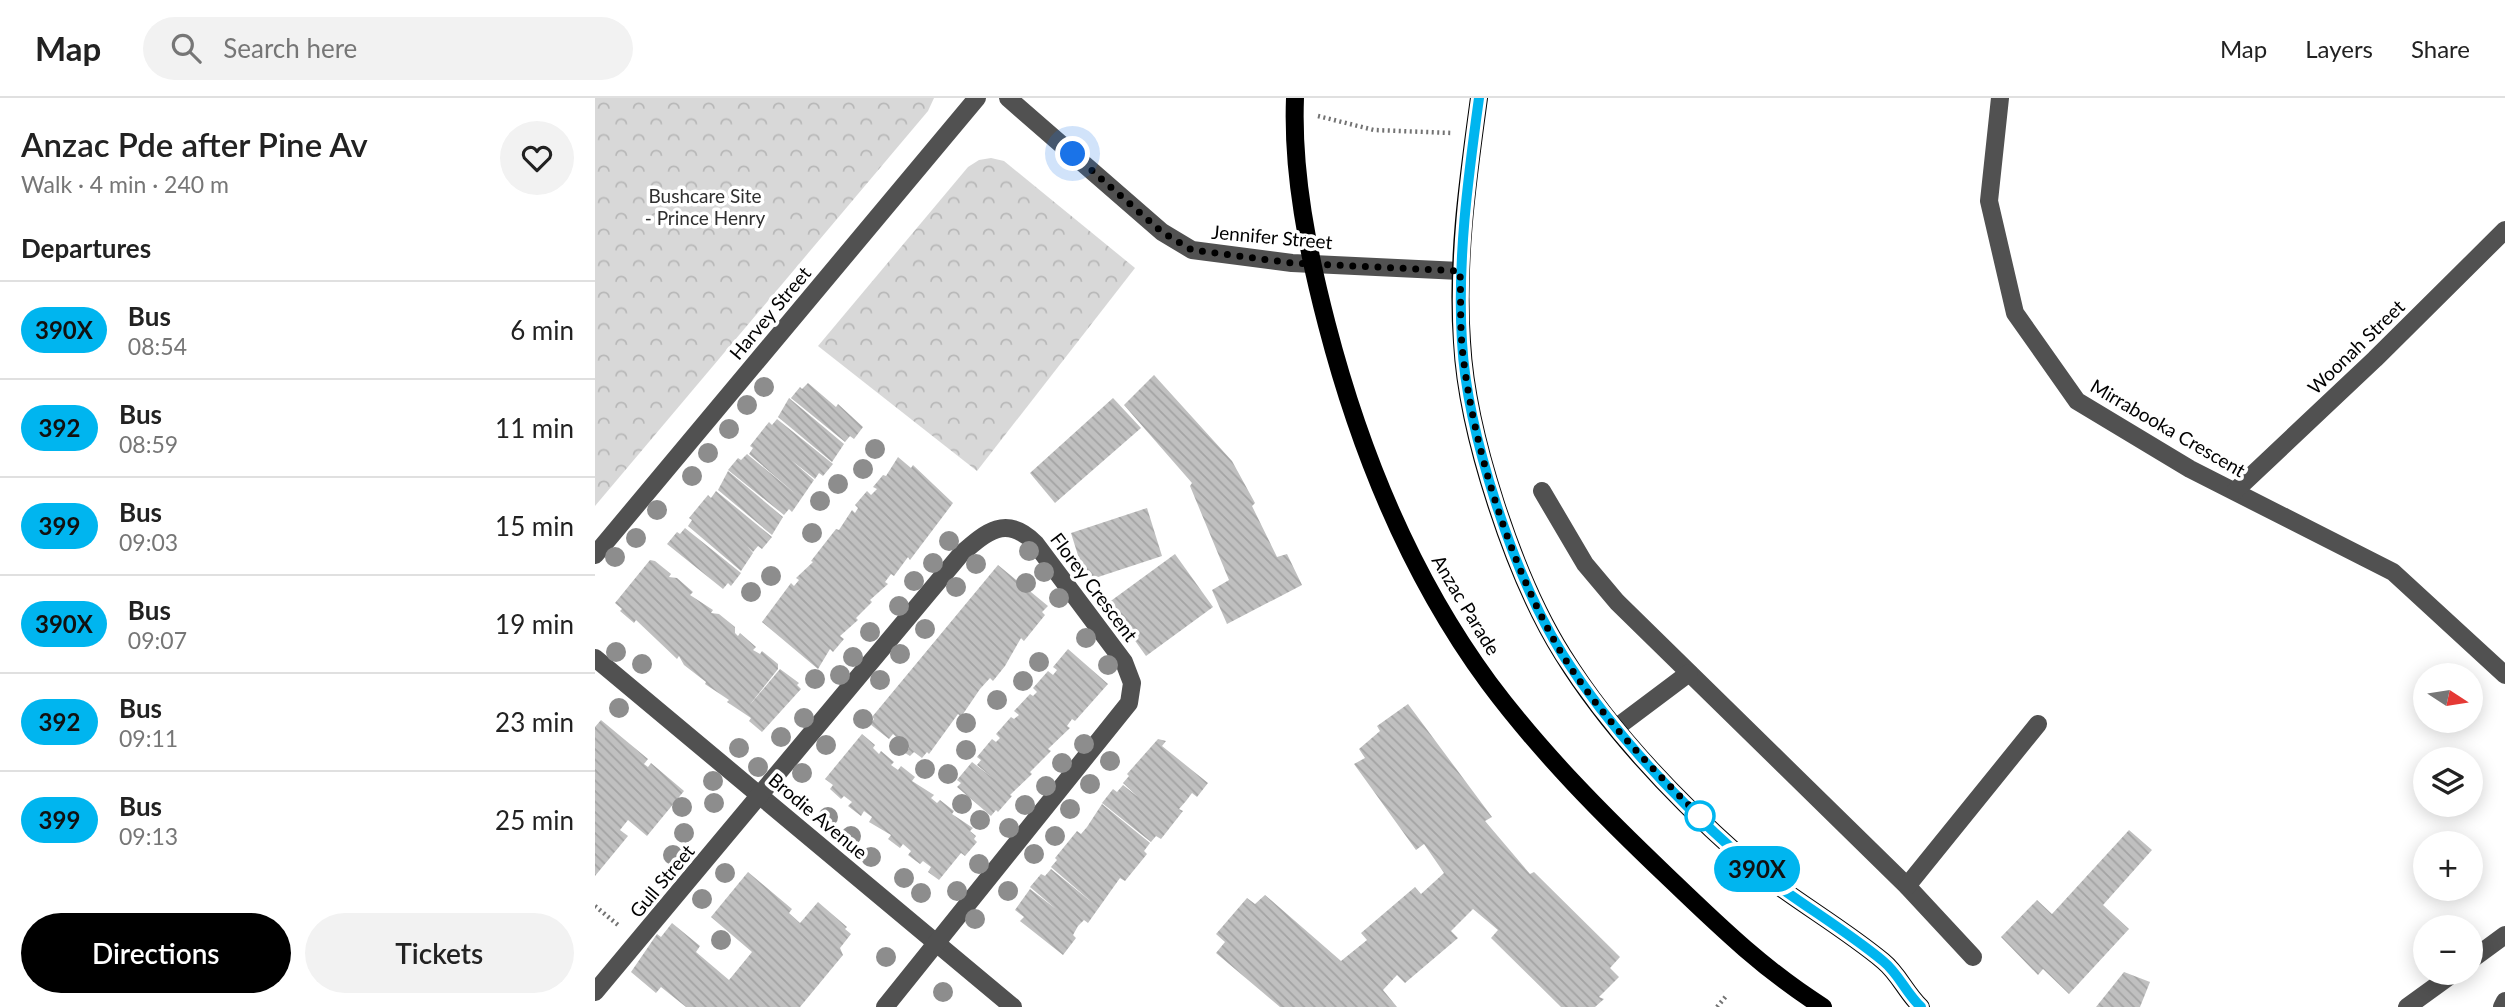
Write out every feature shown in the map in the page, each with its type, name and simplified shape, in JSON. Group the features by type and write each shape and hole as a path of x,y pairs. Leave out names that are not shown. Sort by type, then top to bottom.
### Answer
{"main road":[{"name":"Anzac Parade","path":"1294,98 1299,180 1312,263 1336,359 1370,464 1434,596 1488,681 1555,763 1621,832 1735,942 1774,976 1823,1007"},
{"path":"1479,98 1460,271 1465,373 1475,424 1496,500 1536,600 1563,654 1617,727 1739,855 1884,962 1921,1007"}],"street":[{"name":"Harvey Street","path":"595,555 977,98"},
{"name":"Jennifer Street","path":"1008,98 1162,232 1192,250 1312,263 1460,271"},
{"name":"Mirrabooka Crescent","path":"2000,98 1989,201 2015,313 2077,401 2235,492 2393,572 2505,675"},
{"name":"Woonah Street","path":"2235,492 2505,230"},
{"path":"1542,491 1598,581 1907,886 1973,957"},
{"name":"Florey Crescent","path":"761,796 961,554 994,529 1013,529 1028,536 1124,662 1130,673 1132,694 1125,712 885,1007"},
{"name":"Brodie Avenue","path":"595,658 1013,1007"},
{"path":"1617,727 1689,673"},
{"path":"1907,886 2038,724"},
{"name":"Gull Street","path":"595,992 761,796"},
{"path":"2483,951 2505,935"},
{"path":"2407,1007 2437,985"},
{"path":"2502,1007 2505,1001"}],"path":[{"path":"1318,116 1374,130 1474,134"},
{"path":"595,906 618,925"},
{"path":"1717,1007 1727,995"}],"green space":[{"name":"Bushcare Site - Prince Henry","path":"595,98 934,98 928,111 595,506"},
{"path":"991,158 1004,161 1135,268 977,471 818,346 968,167 979,160"}],"building":[{"path":"1154,375 1232,461 1255,503 1252,506 1277,557 1287,554 1302,585 1227,624 1212,590 1229,580 1190,486 1192,483 1124,405"},
{"path":"808,383 836,407 838,404 863,427 854,439 850,436 845,442 791,398 800,387 802,389"},
{"path":"789,398 844,444 832,462 778,417"},
{"path":"1113,398 1141,428 1055,503 1030,473"},
{"path":"777,419 833,464 823,476 819,473 815,479 791,460 814,480 792,512 789,509 784,515 728,470 738,458 741,460 747,454 798,496 749,454 753,448 750,446 769,422 772,425"},
{"path":"898,457 911,468 913,465 953,503 910,560 908,557 894,576 891,574 885,582 888,584 870,600 872,602 856,618 858,620 840,636 844,639 833,652 830,649 818,669 762,622 791,583 794,586 799,580 796,578 813,562 811,561 836,529 839,530 852,510 855,513 858,508 855,505 867,491 871,495 877,489 873,487 883,475 886,476"},
{"path":"728,471 783,517 772,535 718,490"},
{"path":"716,491 772,537 762,549 758,546 753,552 747,546 753,553 741,571 688,526 692,520 689,518 708,495 711,498"},
{"path":"1147,508 1162,556 1086,581 1071,533"},
{"path":"685,528 741,573 731,586 728,583 723,589 667,544 677,532 680,534"},
{"path":"1175,554 1213,607 1146,656 1108,603"},
{"path":"650,560 671,574 669,577 677,578 693,592 690,595 713,610 711,613 719,614 735,627 738,636 740,633 756,647 753,650 760,654 762,651 778,664 778,669 748,707 780,669 799,683 797,685 801,689 762,732 749,721 751,718 727,702 729,700 705,684 706,682 684,665 679,656 677,659 636,620 634,623 620,611 622,609 615,603"},
{"path":"998,565 1048,606 1042,612 1045,615 1024,641 1021,638 1005,666 993,681 990,678 980,689 961,717 958,714 929,754 927,752 922,758 914,752 910,756 905,753 909,748 893,734 889,739 870,724 874,719 872,717"},
{"path":"1068,649 1108,684 1075,721 1072,719 1067,726 1070,728 1048,749 1051,751 1030,772 1032,774 1010,795 1012,796 998,812 996,810 991,816 957,787 961,783 957,780 972,762 994,779 977,765 981,760 977,757 992,739 996,742 1000,738 996,734 1011,717 1014,719 1019,715 1014,711 1030,694 1033,696 1037,692 1033,688 1048,671 1053,675 1057,670 1053,667"},
{"path":"1408,704 1492,817 1485,821 1530,874 1534,872 1620,957 1610,968 1619,977 1599,997 1604,999 1595,1007 1561,1007 1491,938 1498,930 1473,909 1451,931 1458,938 1405,983 1397,975 1383,990 1397,1007 1280,1007 1216,953 1225,942 1216,934 1247,898 1255,904 1265,895 1341,961 1367,940 1361,933 1415,887 1421,894 1444,873 1424,844 1416,850 1354,764 1365,758 1359,749 1380,731 1377,726"},
{"path":"601,720 648,759 644,764 648,767 651,763 684,791 647,836 628,820 620,830 628,836 595,876 595,727"},
{"path":"862,734 875,745 873,748 879,754 881,751 894,762 891,765 898,770 901,766 915,777 912,781 934,795 931,798 937,803 940,800 954,811 952,814 973,828 970,831 976,836 974,839 977,842 965,856 961,853 939,880 928,872 931,867 923,861 920,864 908,855 911,851 903,844 900,848 888,839 891,835 869,822 872,817 864,811 861,816 848,806 852,802 844,796 841,799 830,789 833,785 825,779"},
{"path":"1158,739 1166,741 1162,746 1208,783 1197,797 1192,793 1179,809 1183,811 1161,839 1156,836 1151,842 1102,803 1113,789 1117,792 1123,785 1138,797 1123,783 1129,776 1127,774"},
{"path":"1102,804 1150,843 1144,851 1147,854 1125,881 1120,878 1088,923 1084,920 1078,926 1073,935 1076,938 1063,955 1020,921 1024,917 1015,910 1030,889 1056,909 1030,887 1041,874 1045,876 1051,869 1094,904 1051,867 1077,831 1081,834 1087,827"},
{"path":"2129,830 2152,850 2103,905 2129,929 2069,994 2043,969 2038,975 2001,937 2037,900 2052,914"},
{"path":"748,872 792,909 789,913 800,923 818,902 847,927 845,929 851,934 840,948 843,955 800,1007 686,1007 661,987 656,993 631,972 657,934 661,937 672,923 700,946 696,952 729,980 752,952 711,917"},
{"path":"2124,972 2150,982 2140,1007 2096,1007"}],"bus line":[{"name":"390X","path":"1479,98 1460,271 1463,358 1485,467 1517,557 1541,611 1563,654 1589,691 1632,745 1675,791 1739,855 1895,971 1914,1001 1921,1007"}],"route":[{"path":"1073,154 1162,232 1192,250 1292,263 1460,271 1465,373 1475,424 1485,467 1517,557 1563,654 1589,691 1647,761 1704,820 1700,816"}]}
